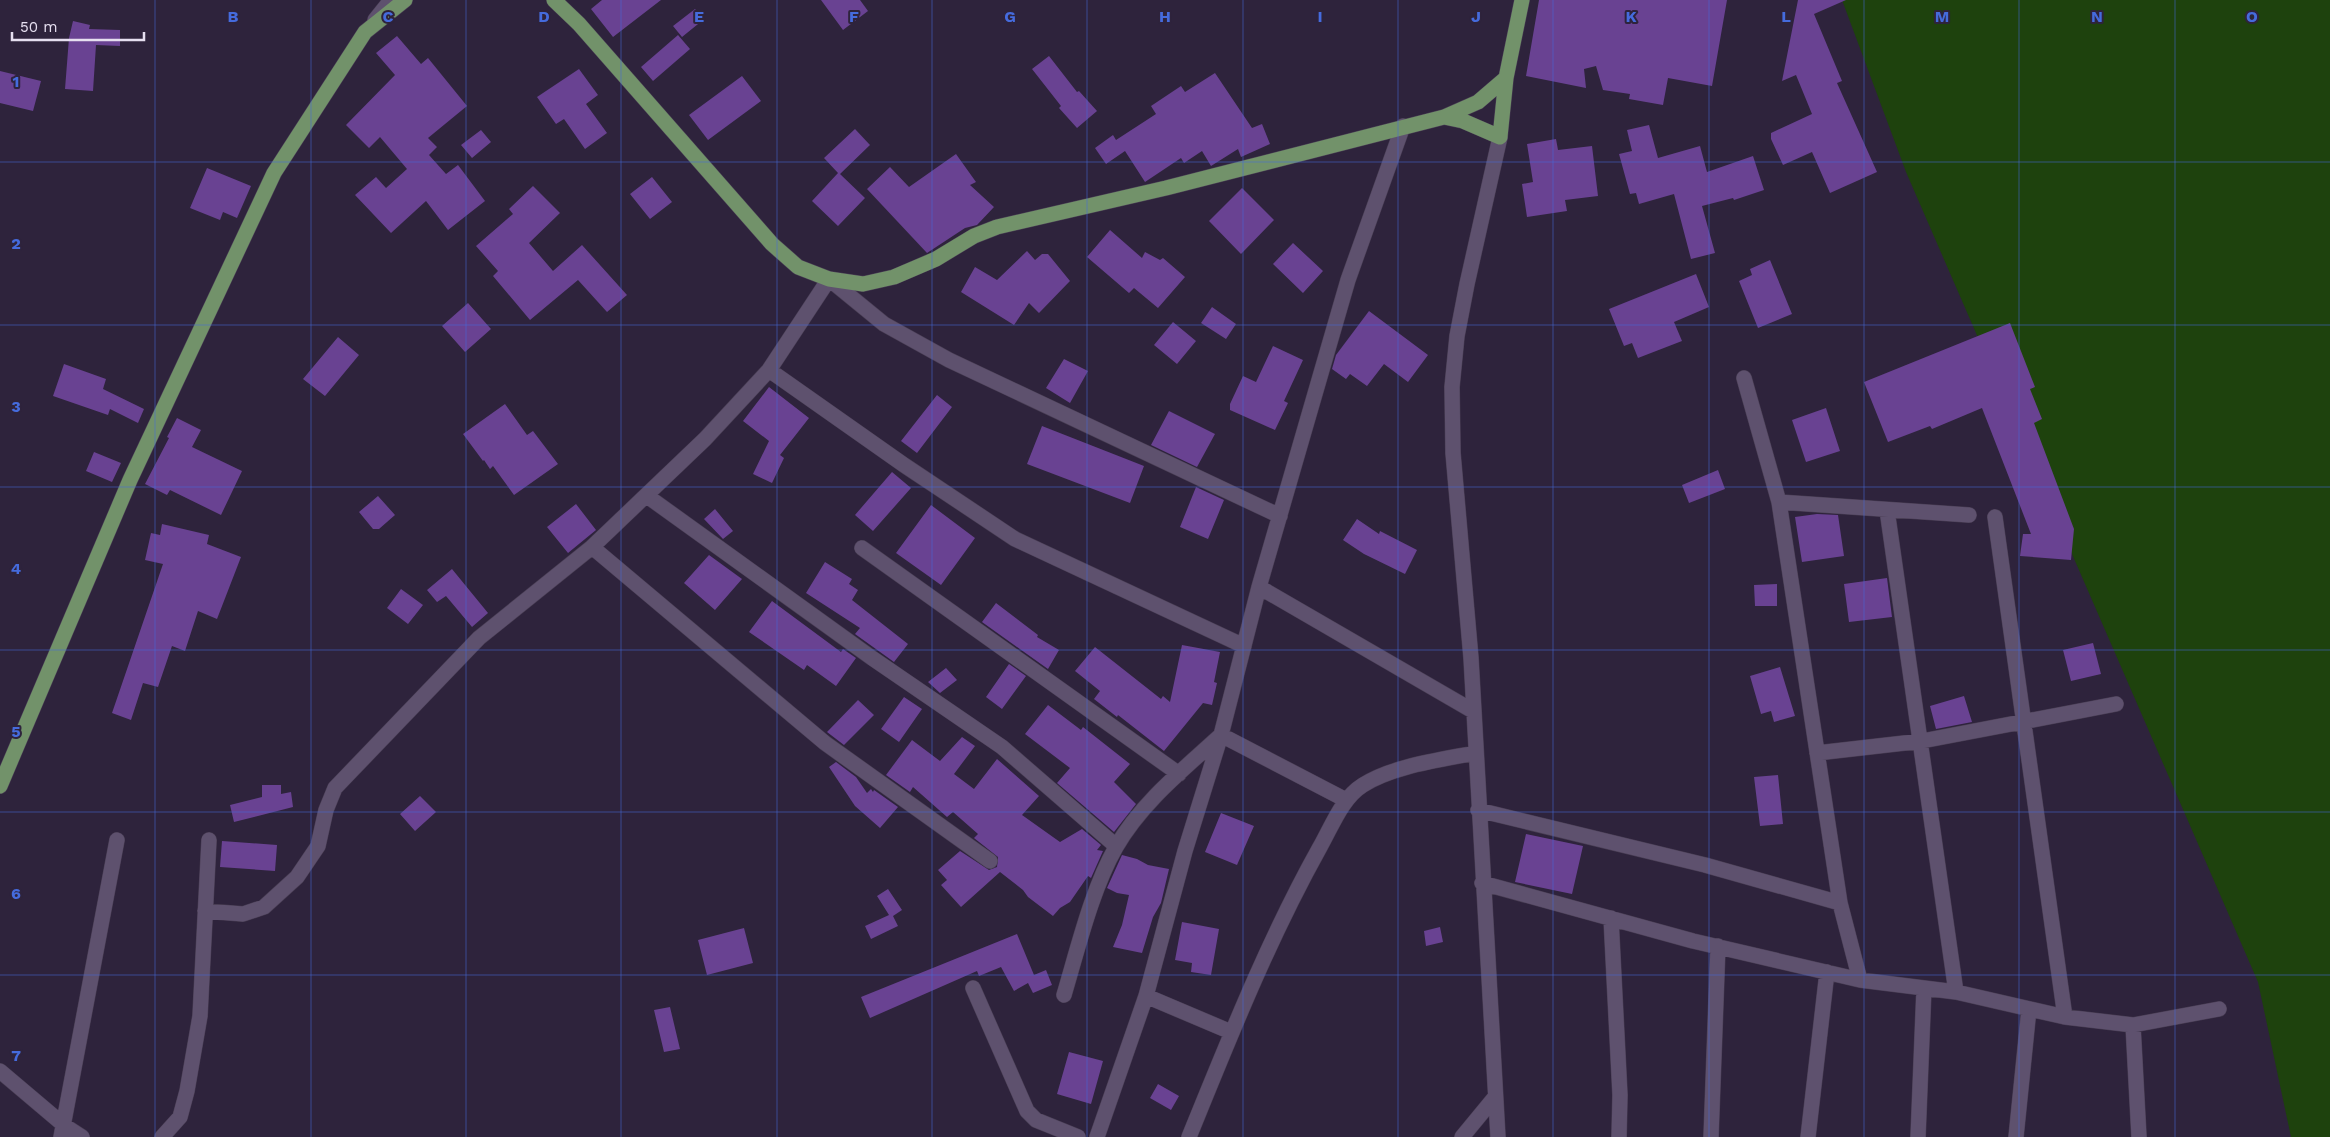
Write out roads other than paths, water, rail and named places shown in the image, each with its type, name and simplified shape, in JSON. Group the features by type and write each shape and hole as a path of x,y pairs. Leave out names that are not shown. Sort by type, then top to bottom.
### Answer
{"main road":[{"path":"0,786 130,480 274,173 365,32 405,0"},
{"path":"554,0 579,24 772,244 798,267 829,279 863,284 894,277 936,259 974,236 998,227 1166,188 1444,117 1478,102 1506,78"},
{"path":"1444,117 1473,124 1500,137 1506,78 1522,0"}],"street":[{"path":"365,32 391,0"},
{"path":"1097,1137 1146,996 1185,850 1221,735 1259,587 1348,280 1403,126"},
{"path":"1498,1137 1482,882 1471,658 1453,453 1452,387 1457,336 1500,137"},
{"path":"206,911 243,914 264,907 297,876 318,846 326,810 335,788 480,638 592,547 705,439 769,370 829,279 884,324 949,360 1280,516"},
{"path":"769,370 904,465 1015,538 1244,646"},
{"path":"1744,378 1779,502 1840,903 1860,980"},
{"path":"647,496 872,658 1002,747 1116,846"},
{"path":"1779,502 1969,515"},
{"path":"1887,510 1922,742 1956,992"},
{"path":"1995,517 2064,1017"},
{"path":"592,547 825,743 990,861"},
{"path":"862,548 1179,774"},
{"path":"1259,587 1473,711"},
{"path":"1817,753 1922,742 2116,704"},
{"path":"1064,995 1090,909 1116,846 1151,799 1221,735"},
{"path":"1221,735 1346,800"},
{"path":"1189,1137 1231,1032 1292,897 1346,800 1363,785 1411,765 1475,753"},
{"path":"1478,810 1706,865 1840,903"},
{"path":"63,1132 117,840"},
{"path":"162,1137 180,1117 187,1091 200,1016 209,840"},
{"path":"1482,882 1718,946 1860,980 1956,992 2064,1017 2133,1026 2219,1009"},
{"path":"1611,918 1620,1095 1619,1137"},
{"path":"1711,1137 1718,946"},
{"path":"1808,1137 1827,972"},
{"path":"973,988 1027,1111 1036,1120 1078,1137"},
{"path":"1918,1137 1924,988"},
{"path":"1146,996 1231,1032"},
{"path":"2016,1137 2029,1009"},
{"path":"2133,1026 2139,1137"},
{"path":"0,1073 63,1132 82,1137"},
{"path":"1462,1137 1495,1097"}]}
